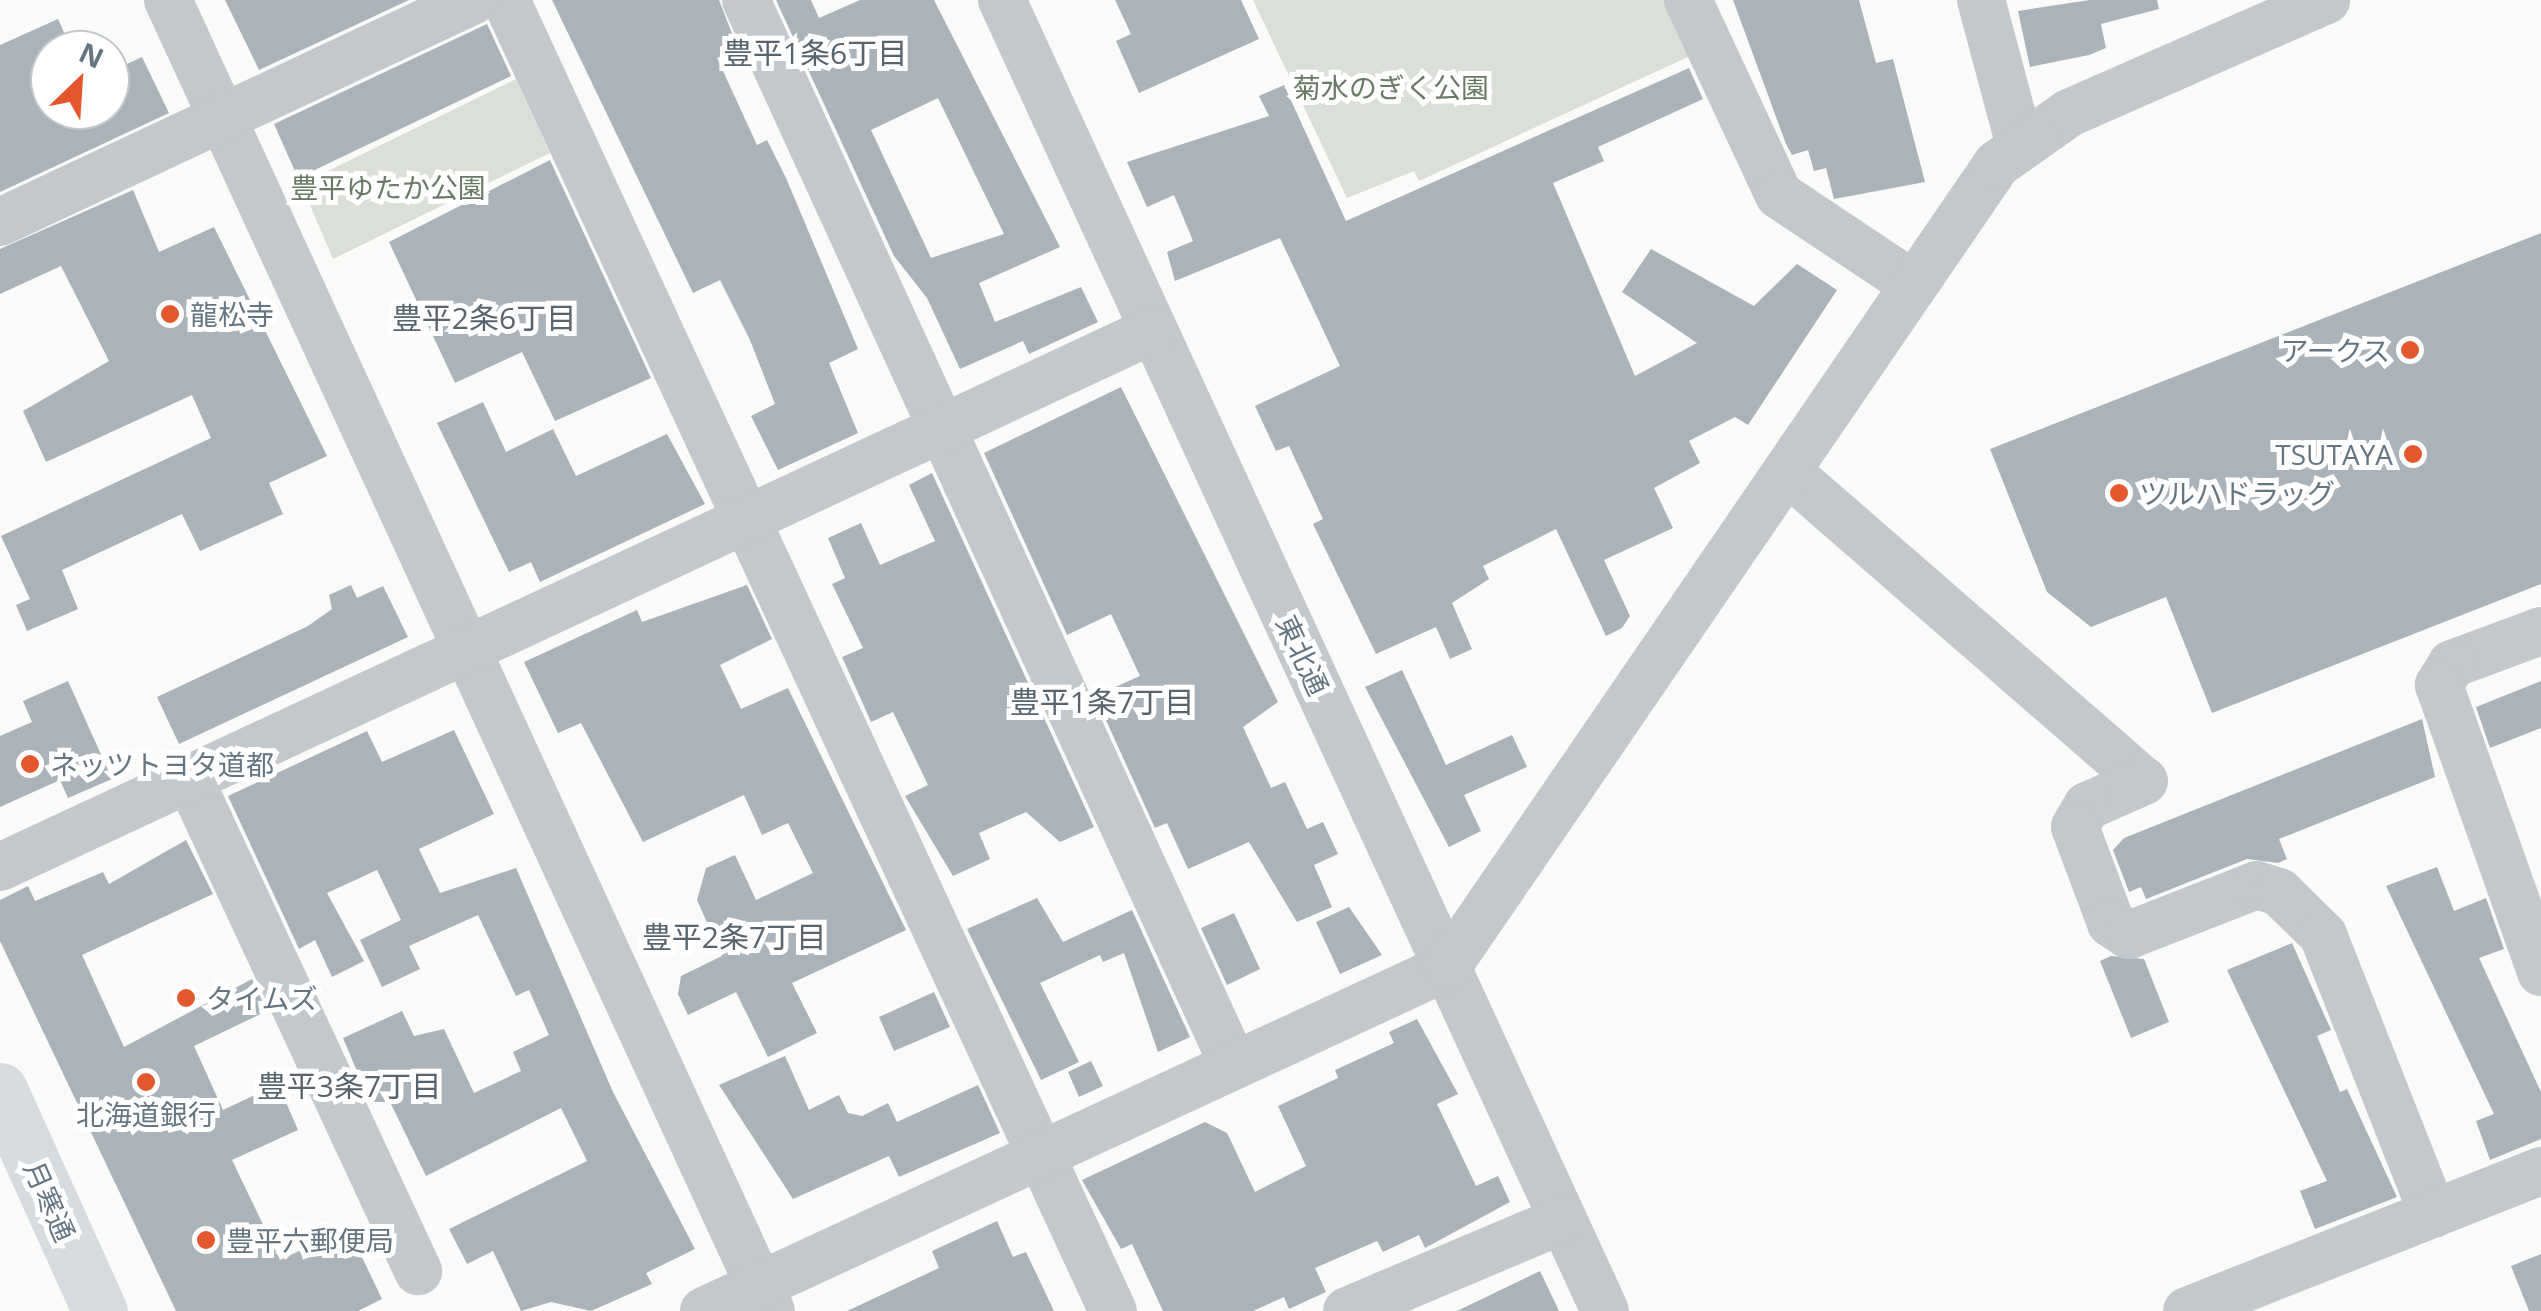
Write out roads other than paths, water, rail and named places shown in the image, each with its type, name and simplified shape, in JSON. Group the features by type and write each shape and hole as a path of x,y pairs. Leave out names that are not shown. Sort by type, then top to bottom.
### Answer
{"highway":[{"name":"月寒通","path":"0,1090 100,1311"}],"street":[{"path":"168,0 764,1298"},
{"path":"0,222 474,0"},
{"path":"506,0 1112,1311"},
{"path":"746,0 1233,1064"},
{"name":"東北通","path":"1002,0 1605,1311"},
{"path":"1688,0 1780,195 1914,285"},
{"path":"1980,0 2019,142"},
{"path":"704,1311 764,1298 1040,1154 1447,966 1914,285 2019,142 2326,0"},
{"path":"0,868 1153,330"},
{"path":"1788,472 2144,781 2087,806 2076,828 2110,922 2128,935 2257,885 2279,892 2322,935 2433,1214"},
{"path":"2541,630 2452,664 2439,685 2541,972"},
{"path":"189,778 418,1271"},
{"path":"2187,1311 2541,1171"},
{"path":"1348,1311 1562,1220"}],"place":[{"name":"龍松寺","path":"170,314"},
{"name":"アークス","path":"2410,350"},
{"name":"TSUTAYA","path":"2413,454"},
{"name":"ツルハドラッグ","path":"2119,493"},
{"name":"ネッツトヨタ道都","path":"30,764"},
{"name":"タイムズ","path":"186,998"},
{"name":"北海道銀行","path":"146,1082"},
{"name":"豊平六郵便局","path":"206,1240"}],"district":[{"name":"豊平1条6丁目","path":"815,53"},
{"name":"豊平2条6丁目","path":"484,318"},
{"name":"豊平1条7丁目","path":"1102,702"},
{"name":"豊平2条7丁目","path":"734,937"},
{"name":"豊平3条7丁目","path":"349,1086"}],"park label":[{"name":"菊水のぎく公園","path":"1391,87"},
{"name":"豊平ゆたか公園","path":"388,187"}]}
